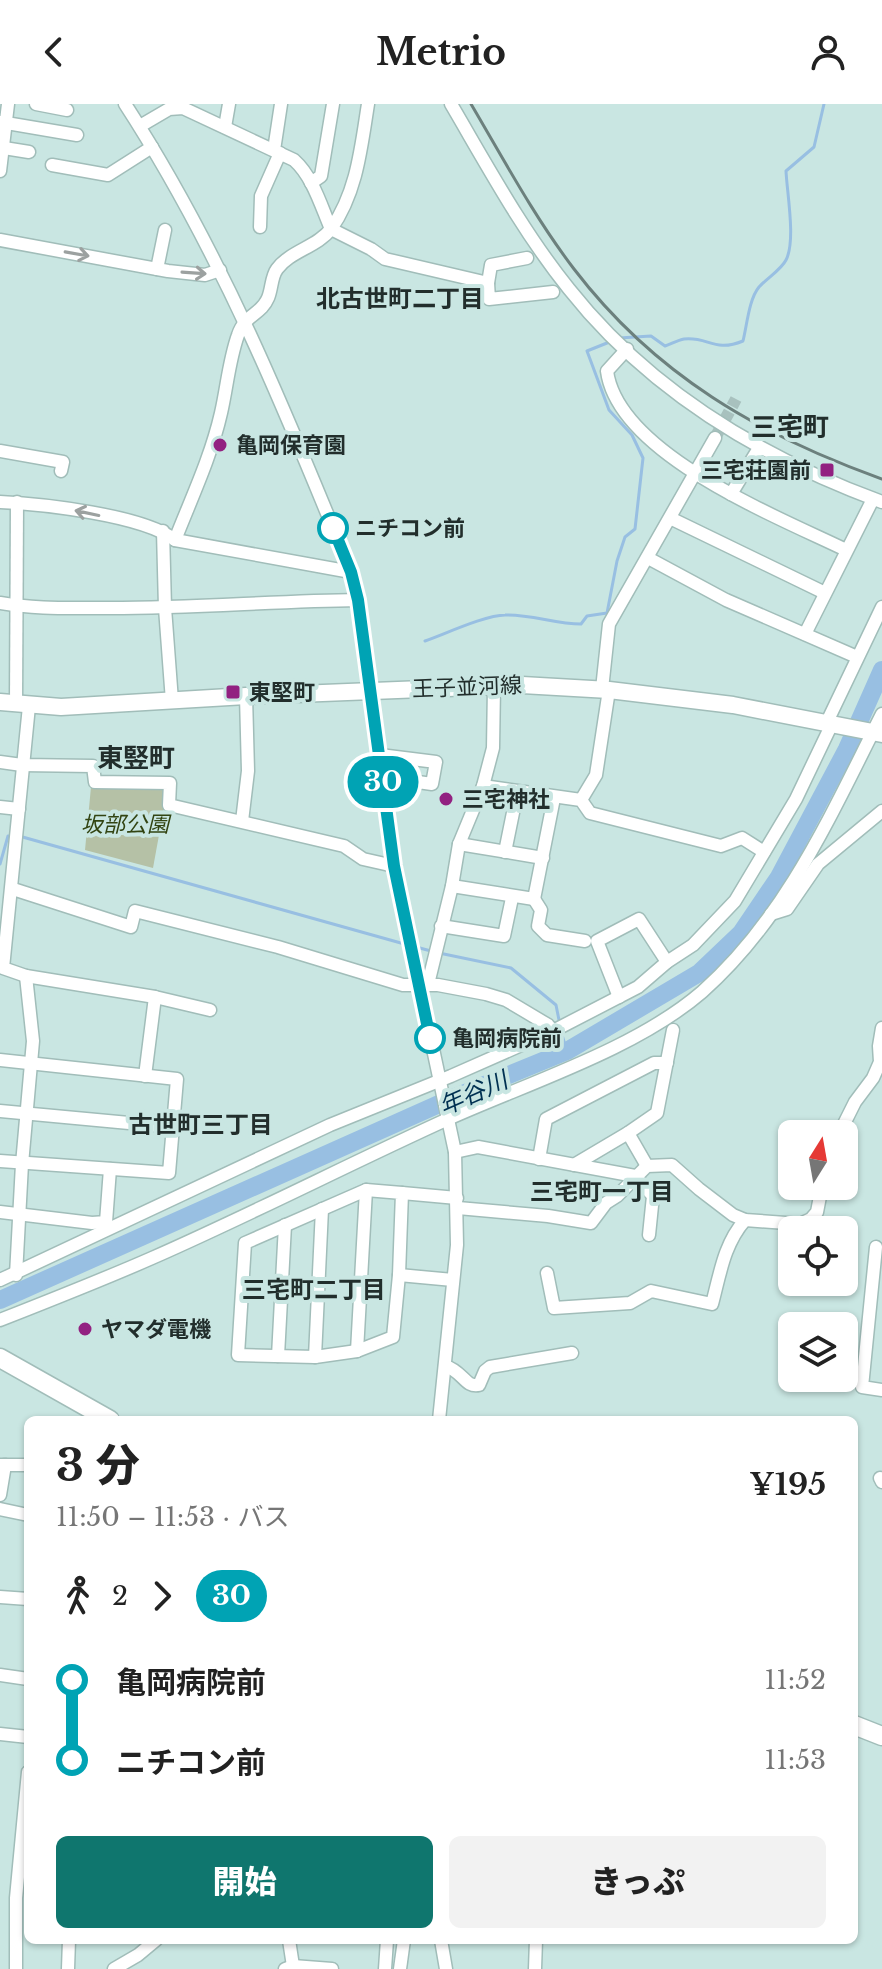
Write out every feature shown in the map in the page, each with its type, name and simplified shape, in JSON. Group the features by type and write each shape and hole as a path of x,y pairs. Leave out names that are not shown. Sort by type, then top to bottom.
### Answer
{"highway":[{"path":"0,1358 103,1416"},
{"path":"858,1727 882,1736"}],"main road":[{"name":"王子並河線","path":"15,704 61,707 494,686 605,689 733,705 874,732"}],"street":[{"path":"0,166 4,148 3,123 8,104"},
{"path":"36,104 67,110"},
{"path":"125,104 220,270 244,320 351,572 358,600 394,866 455,1152 458,1203 439,1416"},
{"path":"225,127 229,104"},
{"path":"260,227 261,196 277,152 281,104"},
{"path":"311,183 321,176 333,104"},
{"path":"175,540 211,446 244,320 267,300 277,269 324,237 343,210 356,174 368,104"},
{"path":"451,104 507,200 569,289 627,349 675,392 723,427 811,475 878,500 846,550 805,634"},
{"path":"140,126 169,109 183,108 303,167 331,229 385,259 488,283"},
{"path":"3,123 77,135"},
{"path":"52,165 108,175 152,147"},
{"path":"4,148 29,152"},
{"path":"157,269 165,230"},
{"path":"0,240 157,269 205,275 220,270"},
{"path":"527,258 491,265 489,299 553,292"},
{"path":"627,349 607,371 609,387 619,407 651,441 731,494 846,550"},
{"path":"581,800 596,775 609,624 715,438"},
{"path":"731,494 759,448"},
{"path":"0,451 63,462 61,471"},
{"path":"0,502 83,511 163,531 175,540 351,572"},
{"path":"17,502 15,704 22,765 13,889 4,937 3,968 26,976 155,997 210,1010"},
{"path":"670,518 825,593"},
{"path":"163,531 172,701"},
{"path":"648,558 726,600 857,657"},
{"path":"0,603 16,606 165,608 297,600 358,600"},
{"path":"0,1280 330,1125 440,1085 638,987 693,945 735,901 796,799 882,607"},
{"path":"420,986 429,980 459,844 483,786 495,734 494,686"},
{"path":"242,821 248,771 246,696"},
{"path":"0,1320 152,1258 447,1116 655,1026 701,993 748,944 771,914 803,869 882,714"},
{"path":"380,755 436,762 432,784 383,777"},
{"path":"0,762 93,766 95,782 170,783 169,805 344,846 363,859 394,866"},
{"path":"483,786 581,800"},
{"path":"505,852 517,793"},
{"path":"554,798 534,899 541,910 538,926 547,935 585,941"},
{"path":"581,800 590,813 721,846 742,838 764,852"},
{"path":"0,807 19,809"},
{"path":"771,914 787,909 818,864 882,811"},
{"path":"459,844 543,858"},
{"path":"452,886 512,898 534,899"},
{"path":"13,889 131,927 135,911 278,947 403,985 450,987 506,1000 553,1031"},
{"path":"441,926 504,936 512,898"},
{"path":"619,997 597,941 639,919 667,962"},
{"path":"16,1275 33,1041 26,976"},
{"path":"145,1076 155,997"},
{"path":"847,1120 880,1062 882,1028"},
{"path":"574,1165 657,1113 673,1030"},
{"path":"0,1060 177,1079 169,1173 0,1161"},
{"path":"539,1159 546,1119 654,1063 667,1063"},
{"path":"0,1111 172,1127"},
{"path":"628,1133 647,1166"},
{"path":"455,1152 478,1147 635,1176 653,1196 649,1235"},
{"path":"402,1193 393,1337 357,1351 315,1357 238,1355 245,1243 366,1190 402,1193 591,1223 606,1203 647,1166 672,1165 733,1215 745,1220 800,1224 817,1212 819,1200"},
{"path":"0,1212 106,1222 110,1169"},
{"path":"357,1351 366,1190"},
{"path":"315,1357 322,1209"},
{"path":"547,1273 554,1308 630,1303 651,1291 712,1304 725,1253 733,1234 745,1220"},
{"path":"278,1356 285,1225"},
{"path":"876,1247 878,1268 862,1387 882,1390"},
{"path":"399,1275 453,1280"},
{"path":"445,1366 460,1372 473,1387 479,1385 490,1367 572,1353"},
{"path":"0,1495 2,1465 24,1465"},
{"path":"0,1509 24,1514"},
{"path":"0,1597 24,1599"},
{"path":"0,1675 24,1678"},
{"path":"0,1734 24,1737"},
{"path":"16,1969 16,1898 24,1841"},
{"path":"68,1969 69,1944"},
{"path":"116,1968 150,1944"},
{"path":"289,1944 289,1968 332,1969"},
{"path":"385,1969 387,1944"},
{"path":"400,1969 403,1944"},
{"path":"442,1944 446,1969"},
{"path":"535,1969 536,1944"}],"green space":[{"name":"坂部公園","path":"91,787 162,787 167,791 153,868 85,850"}],"waterway":[{"path":"619,338 651,336 665,346 684,339 718,345 743,341 756,292 784,264 789,252 791,229 786,171 814,147 824,104"},
{"path":"425,641 497,616 524,616 581,624 587,616 607,613 617,561 625,537 635,529 643,458 632,435 609,410 587,351 612,341"},
{"name":"年谷川","path":"0,1300 448,1100 567,1051 699,973 741,933 779,877 847,749 882,670"},
{"path":"0,864 8,836 11,836"},
{"path":"19,836 408,945"},
{"path":"416,947 431,951"},
{"path":"439,953 511,968 556,1005 560,1025"},
{"path":"561,1032 567,1051"}],"tunnel":[{"path":"715,438 736,399"}],"railway":[{"path":"471,104 560,250 605,307 639,340 712,397 752,421 793,443 882,479"}],"bus line":[{"name":"30","path":"333,528 351,572 358,600 394,866 430,1038"}],"place":[{"name":"亀岡保育園","path":"220,445"},
{"name":"三宅荘園前","path":"827,470"},
{"name":"ニチコン前","path":"333,528"},
{"name":"東堅町","path":"233,692"},
{"name":"三宅神社","path":"446,799"},
{"name":"亀岡病院前","path":"430,1038"},
{"name":"ヤマダ電機","path":"85,1329"}],"district":[{"name":"北古世町二丁目","path":"400,298"},
{"name":"三宅町","path":"790,427"},
{"name":"東竪町","path":"136,758"},
{"name":"古世町三丁目","path":"201,1124"},
{"name":"三宅町一丁目","path":"602,1191"},
{"name":"三宅町二丁目","path":"314,1289"}]}
